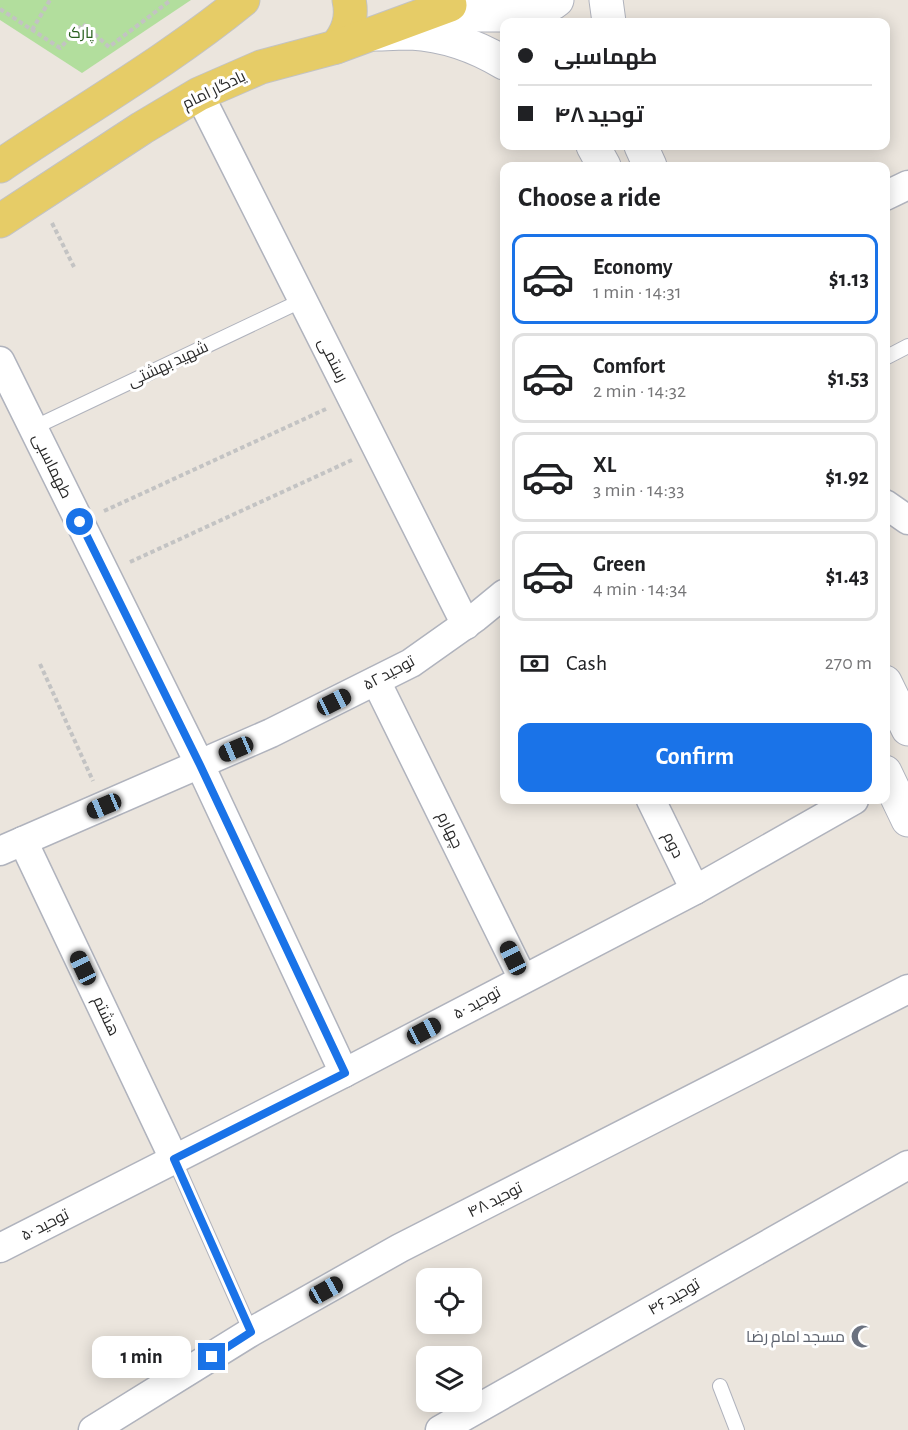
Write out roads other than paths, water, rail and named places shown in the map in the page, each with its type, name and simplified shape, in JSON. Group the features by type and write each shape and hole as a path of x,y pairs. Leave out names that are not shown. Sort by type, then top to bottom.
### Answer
{"main road":[{"path":"0,166 135,78 243,0"},
{"path":"336,47 344,37 349,24 351,11 349,0"},
{"path":"456,7 520,15 556,0"},
{"path":"606,0 608,18"},
{"path":"456,7 500,34"},
{"name":"یادگار امام","path":"0,221 142,128 199,94 261,67 336,47 456,7"},
{"path":"372,34 412,33 438,37 482,50 500,61"},
{"path":"890,692 908,729"},
{"path":"890,786 908,820"}],"street":[{"name":"رستمی","path":"199,94 466,625"},
{"path":"890,194 908,185"},
{"name":"طهماسبی","path":"0,361 200,765 345,1073"},
{"path":"890,507 908,520"},
{"name":"توحید ۵۲","path":"11,846 272,734 411,663 466,625 500,597"},
{"name":"چهارم","path":"376,681 523,979"},
{"name":"دوم","path":"653,804 695,890"},
{"name":"توحید ۵۰","path":"2,1243 345,1073 695,890 847,804"},
{"name":"هشتم","path":"11,846 174,1159"},
{"name":"توحید ۴۸","path":"93,1430 251,1332 400,1248 908,989"},
{"name":"توحید ۴۶","path":"440,1430 908,1165"}],"lane":[{"name":"شهید بهشتی","path":"33,428 303,300"},
{"path":"890,355 908,346"},
{"path":"174,1159 251,1332"},
{"path":"720,1386 737,1430"}],"place":[{"name":"مسجد امام رضا","path":"863,1337"}],"park label":[{"name":"پارک","path":"81,33"}]}
